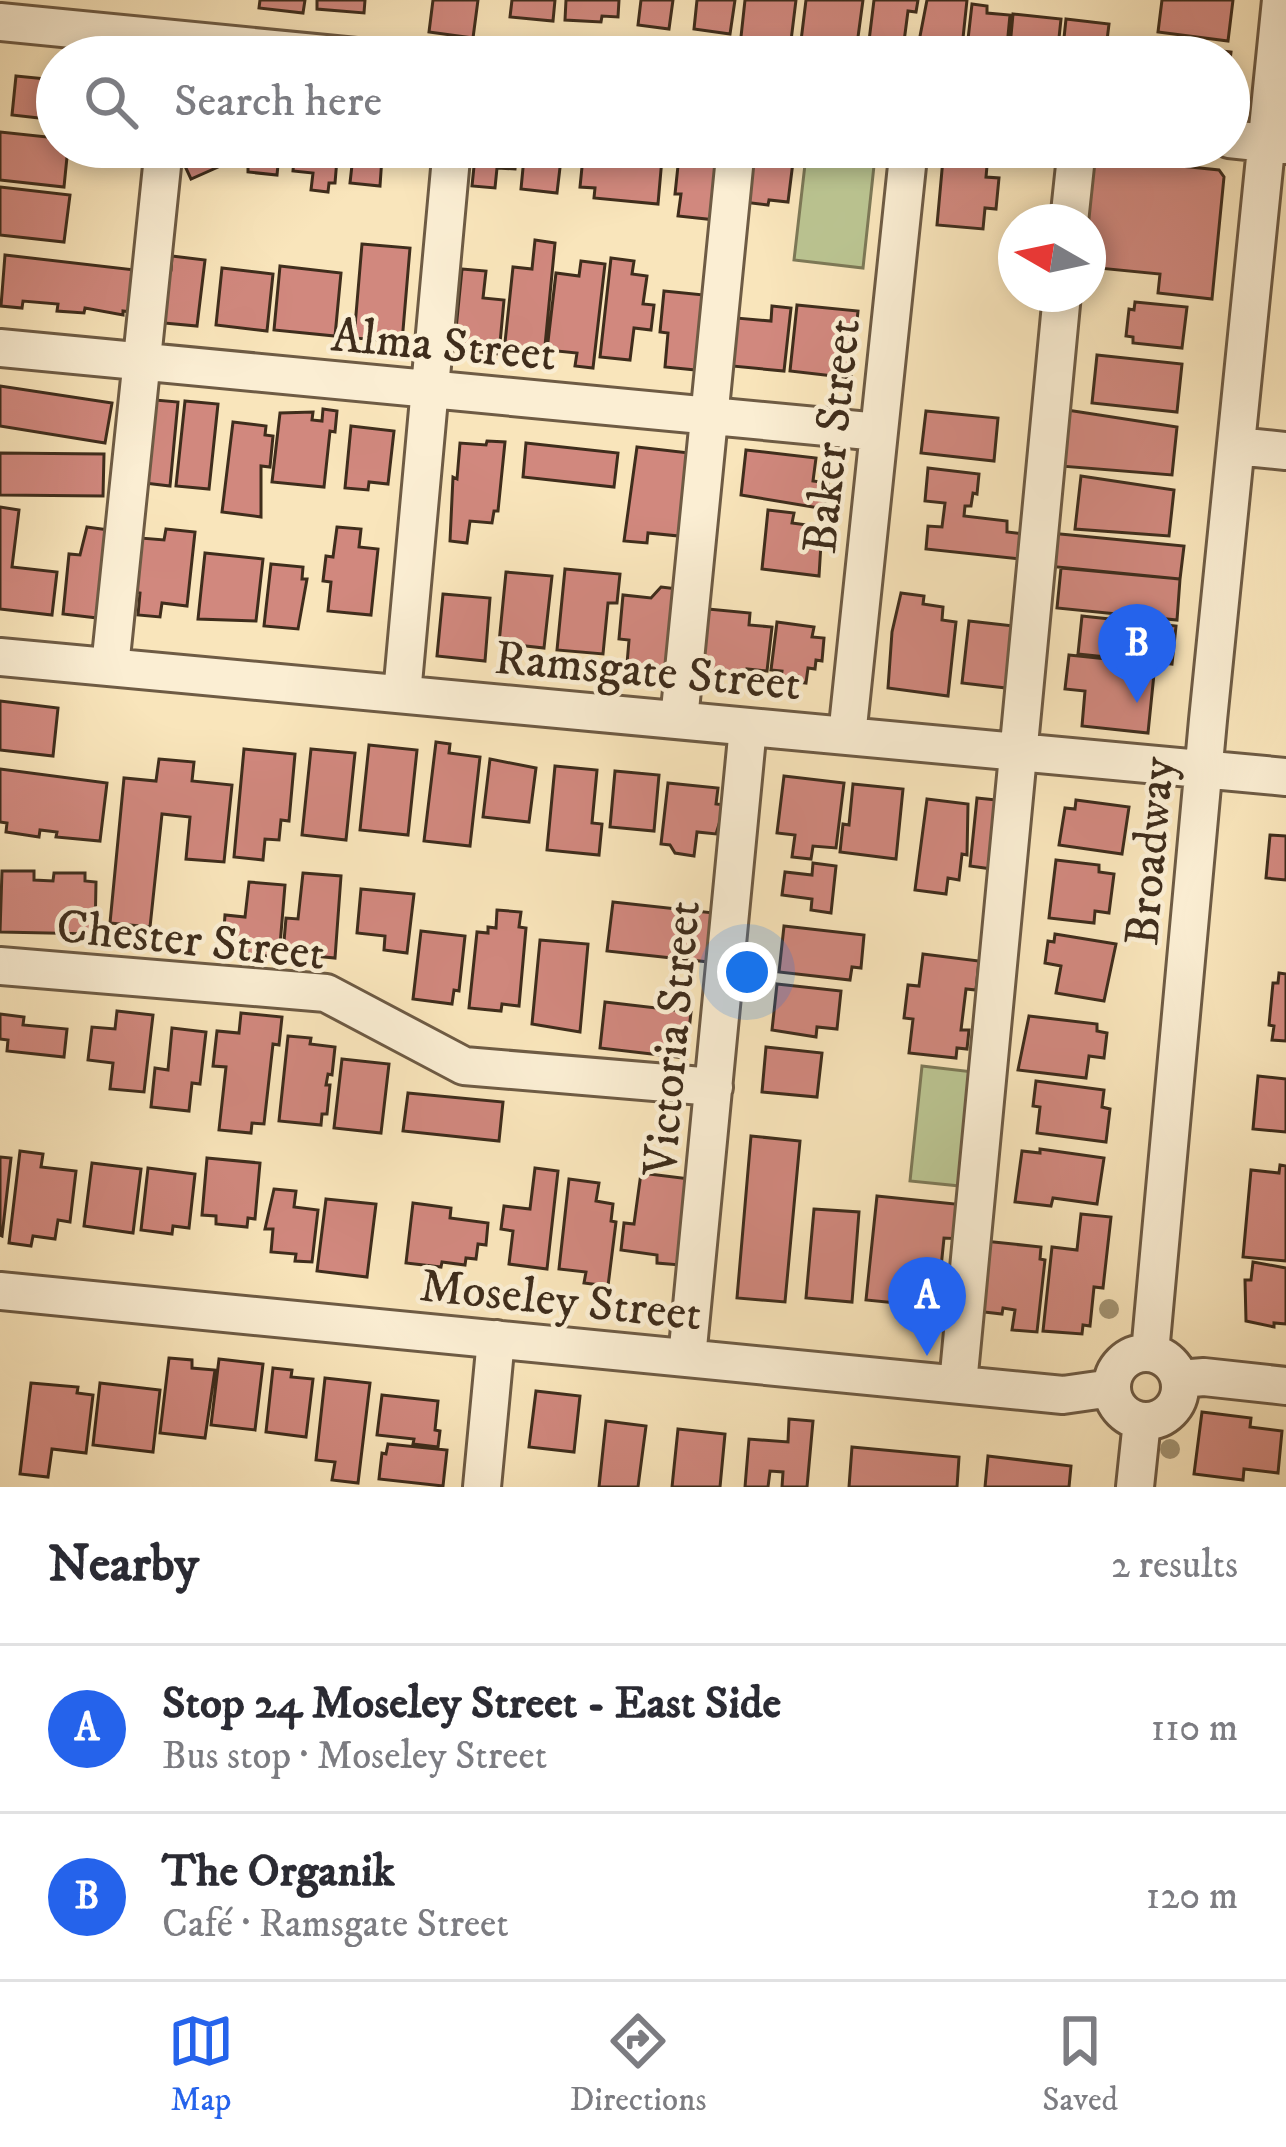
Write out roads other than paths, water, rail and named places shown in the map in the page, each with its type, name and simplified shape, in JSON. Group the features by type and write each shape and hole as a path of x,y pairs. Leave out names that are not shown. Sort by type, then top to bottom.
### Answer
{"street":[{"name":"Broadway","path":"1150,1353 1236,446 1276,144 1281,0"},
{"path":"0,22 94,36"},
{"path":"110,667 162,168"},
{"path":"402,694 450,168"},
{"path":"679,720 734,168"},
{"name":"Baker Street","path":"847,736 907,168"},
{"path":"1071,204 1075,168"},
{"path":"958,1384 1060,312"},
{"name":"Alma Street","path":"0,349 879,432"},
{"path":"1236,446 1286,451"},
{"name":"Ramsgate Street","path":"0,657 1286,777"},
{"name":"Victoria Street","path":"687,1358 748,727"},
{"name":"Chester Street","path":"0,966 326,993 464,1066 714,1087"},
{"name":"Moseley Street","path":"0,1292 1063,1395 1112,1388"},
{"path":"482,1487 496,1340"},
{"path":"1150,1353 1169,1361 1179,1379 1178,1401 1153,1421 1142,1421 1118,1406 1112,1388 1119,1366 1128,1358 1150,1353"},
{"path":"1179,1379 1204,1377 1286,1386"},
{"path":"1135,1487 1142,1421"}],"place":[{"name":"The Organik","path":"1137,703"},
{"name":"Stop 24 Moseley Street - East Side","path":"927,1356"}]}
